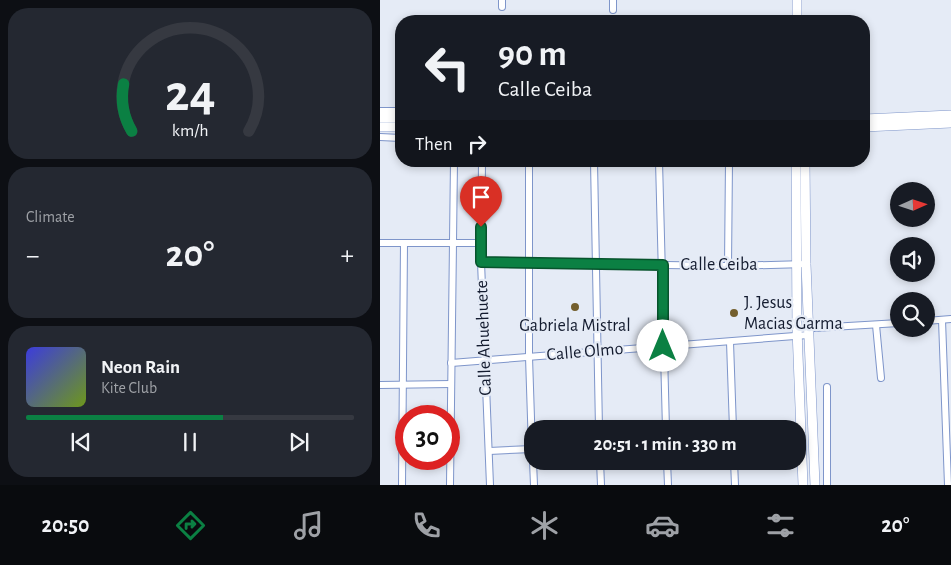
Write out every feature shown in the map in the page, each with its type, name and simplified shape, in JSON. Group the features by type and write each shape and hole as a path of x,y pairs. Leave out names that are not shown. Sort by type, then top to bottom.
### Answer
{"main road":[{"path":"797,0 797,15"},
{"path":"870,119 951,115"},
{"path":"380,118 395,118"},
{"path":"870,127 951,123"},
{"path":"380,127 395,128"},
{"path":"796,167 799,420"},
{"path":"805,167 806,264 814,485"},
{"path":"802,470 803,485"}],"street":[{"path":"613,0 613,10"},
{"path":"380,111 395,111"},
{"path":"380,137 395,138"},
{"path":"450,485 454,167"},
{"name":"Calle Ahuehuete","path":"482,167 481,262 490,485"},
{"path":"530,167 528,264 531,420"},
{"path":"594,167 599,420"},
{"path":"659,167 666,420"},
{"path":"728,266 729,167"},
{"path":"380,243 481,243"},
{"path":"402,485 404,243"},
{"name":"Calle Ceiba","path":"481,262 728,266 806,264"},
{"path":"935,320 951,319"},
{"path":"942,320 948,485"},
{"name":"Calle Olmo","path":"452,363 730,342 797,332 890,324"},
{"path":"876,325 881,378"},
{"path":"730,342 733,420"},
{"path":"380,385 452,384"},
{"path":"827,387 827,485"},
{"path":"489,451 524,449"},
{"path":"533,470 534,485"},
{"path":"600,470 601,485"},
{"path":"667,470 668,485"},
{"path":"734,470 735,485"}],"place":[{"name":"Gabriela Mistral","path":"575,307"},
{"name":"J. Jesus Macias Garma","path":"734,313"}],"route":[{"path":"481,227 481,262 663,265 663,346"}]}
